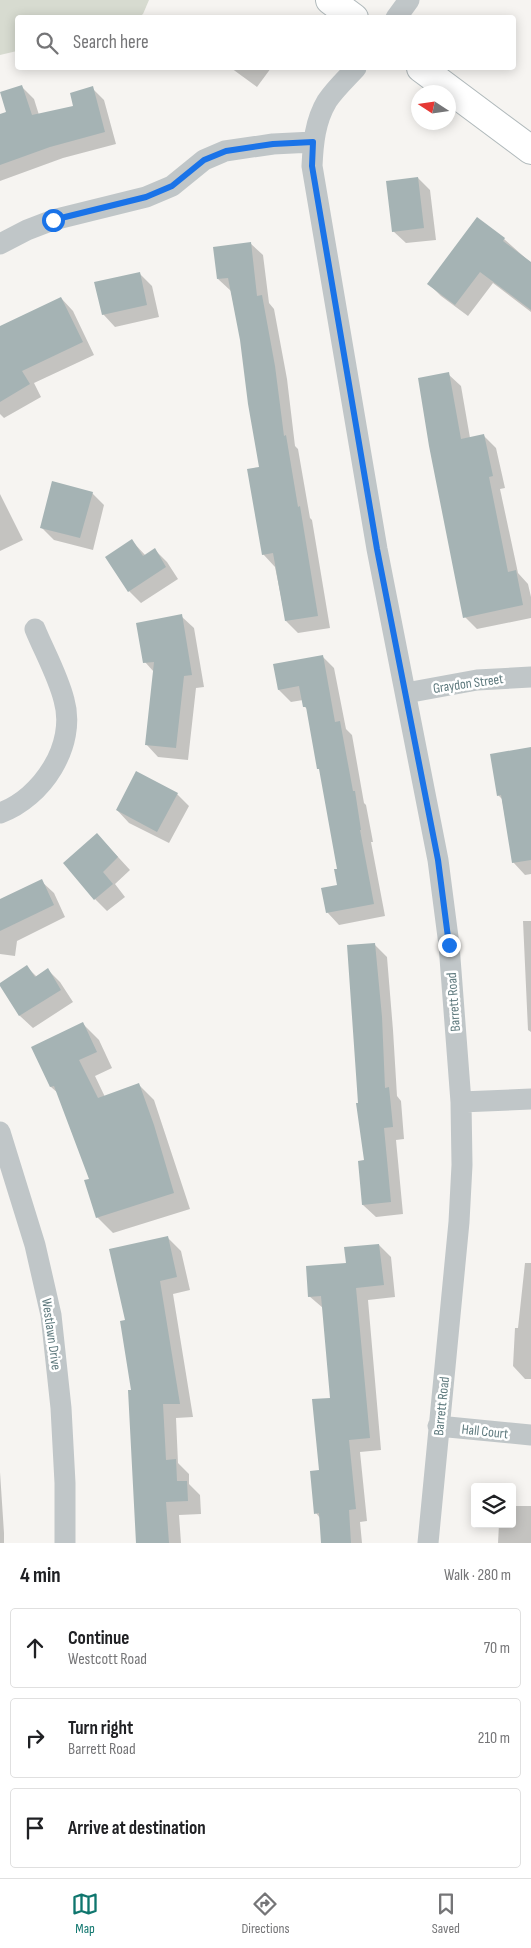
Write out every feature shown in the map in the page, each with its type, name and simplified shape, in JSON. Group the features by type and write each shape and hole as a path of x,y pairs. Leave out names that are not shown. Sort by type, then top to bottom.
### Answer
{"main road":[{"path":"330,0 350,15"},
{"path":"424,70 531,150"}],"street":[{"path":"398,15 409,0"},
{"name":"Barrett Road","path":"354,70 328,100 320,116 313,142 312,166 377,549 438,860 449,945 461,1102 462,1165 459,1222 428,1543"},
{"path":"0,244 27,230 53,220 146,197 172,186 204,160 226,151 273,144 313,142"},
{"path":"0,813 12,808 32,794 49,774 60,752 66,726 65,700 35,629"},
{"name":"Graydon Street","path":"406,693 477,680 531,677"},
{"path":"461,1102 531,1099"},
{"name":"Westlawn Drive","path":"0,1132 35,1246 51,1315 61,1408 65,1483 65,1543"},
{"name":"Hall Court","path":"438,1426 531,1435"}],"shaded area":[{"path":"0,0 149,0 142,15 15,15 15,51 0,55"}],"building":[{"path":"22,85 32,115 73,106 70,93 93,86 105,132 50,147 0,165 0,114 6,112 0,92"},
{"path":"418,177 424,228 392,232 386,181"},
{"path":"477,217 505,238 503,241 531,262 531,310 480,272 455,305 427,284"},
{"path":"251,242 257,296 262,295 275,366 284,436 286,435 298,507 300,506 318,616 285,621 273,553 262,555 247,469 259,467 248,404 240,340 228,278 217,279 213,247"},
{"path":"140,272 147,305 102,315 94,282"},
{"path":"61,297 83,342 22,371 30,384 0,402 0,326"},
{"path":"449,372 461,439 484,434 493,476 489,477 508,572 516,570 523,605 463,618 429,446 418,378"},
{"path":"52,481 93,492 80,538 40,528"},
{"path":"132,539 143,556 155,548 166,567 128,592 105,557"},
{"path":"182,614 192,675 184,676 176,748 145,745 154,662 143,663 136,623"},
{"path":"323,655 335,722 340,721 353,791 355,791 360,830 374,904 326,913 321,888 337,885 334,869 337,869 306,707 303,707 299,686 278,690 273,664"},
{"path":"531,747 531,860 512,863 501,795 497,796 490,754"},
{"path":"136,771 178,793 157,832 116,810"},
{"path":"97,833 118,857 103,872 113,884 94,900 63,863"},
{"path":"42,879 54,905 0,931 0,899"},
{"path":"375,943 382,1017 385,1088 389,1087 393,1127 384,1128 391,1202 362,1205 358,1161 364,1160 356,1103 358,1103 347,945"},
{"path":"27,965 35,977 48,968 61,990 19,1016 0,983"},
{"path":"83,1022 97,1052 79,1060 98,1098 139,1083 154,1125 174,1193 96,1218 84,1180 89,1179 54,1086 50,1087 31,1047"},
{"path":"168,1236 177,1277 160,1281 180,1404 163,1404 166,1460 176,1459 177,1481 187,1481 188,1501 166,1502 169,1543 136,1543 128,1390 131,1390 120,1321 125,1320 109,1249"},
{"path":"379,1244 384,1285 356,1288 370,1438 349,1440 356,1509 349,1510 351,1543 321,1543 319,1513 314,1514 310,1471 319,1470 312,1399 330,1398 321,1296 308,1297 306,1266 346,1263 344,1247"}],"route":[{"path":"53,220 146,197 172,186 204,160 226,151 273,144 313,142 312,166 377,549 438,860 449,945"}]}
